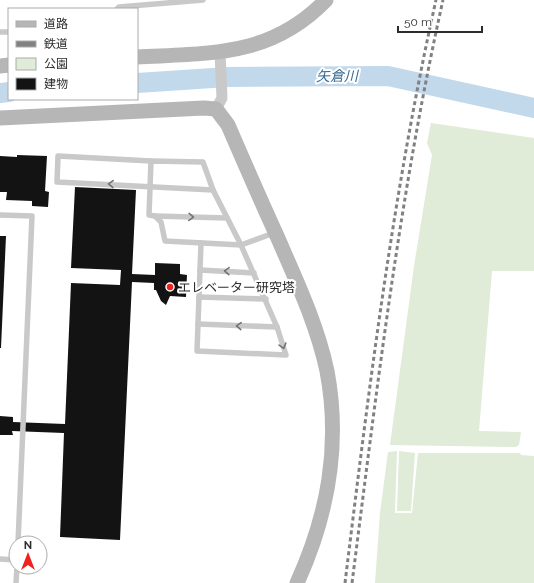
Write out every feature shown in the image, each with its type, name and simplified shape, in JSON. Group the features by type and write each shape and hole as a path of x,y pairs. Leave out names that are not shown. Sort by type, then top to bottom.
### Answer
{"street":[{"path":"138,57 220,55 247,48 279,36 299,24 326,0"},
{"path":"220,55 219,104 307,302 327,371 331,401 332,444 328,485 321,523 297,583"},
{"path":"0,118 204,108 219,104"}],"lane":[{"path":"118,8 203,0"},
{"path":"202,243 197,350 286,355 278,328 266,299 202,162 58,156 57,182 214,190"},
{"path":"151,161 149,215 227,218"},
{"path":"0,215 32,216 18,535"},
{"path":"155,216 161,222 165,241 241,245 275,232"},
{"path":"200,270 254,273"},
{"path":"199,297 266,299"},
{"path":"198,324 278,328"}],"green space":[{"path":"431,123 534,138 534,271 492,271 479,431 521,432 519,445 516,447 390,445 414,266 432,155 427,143"},
{"path":"397,451 395,513 412,513 418,453 520,453 521,455 534,456 534,583 375,583 380,513 388,452"},
{"path":"399,451 415,453 411,511 397,511"}],"building":[{"path":"17,155 47,156 45,191 49,192 48,207 32,206 32,201 6,200 7,192 0,192 0,156 17,157"},
{"path":"75,187 136,190 132,274 155,275 155,263 180,264 180,274 187,275 186,297 170,296 166,305 161,301 156,290 154,290 154,283 132,282 120,540 60,537 64,433 12,431 13,435 0,435 0,416 13,417 13,422 65,424 71,283 120,285 121,270 71,268"},
{"path":"0,236 6,236 1,348 0,348"}],"waterway":[{"name":"矢倉川","path":"138,83 228,77 388,76 534,108"},
{"name":"矢倉川","path":"0,93 8,92"}],"railway":[{"path":"345,583 383,290 407,145 436,0"},
{"path":"352,583 380,363 402,217 414,145 443,0"}],"place":[{"name":"エレベーター研究塔","path":"170,287"}]}
